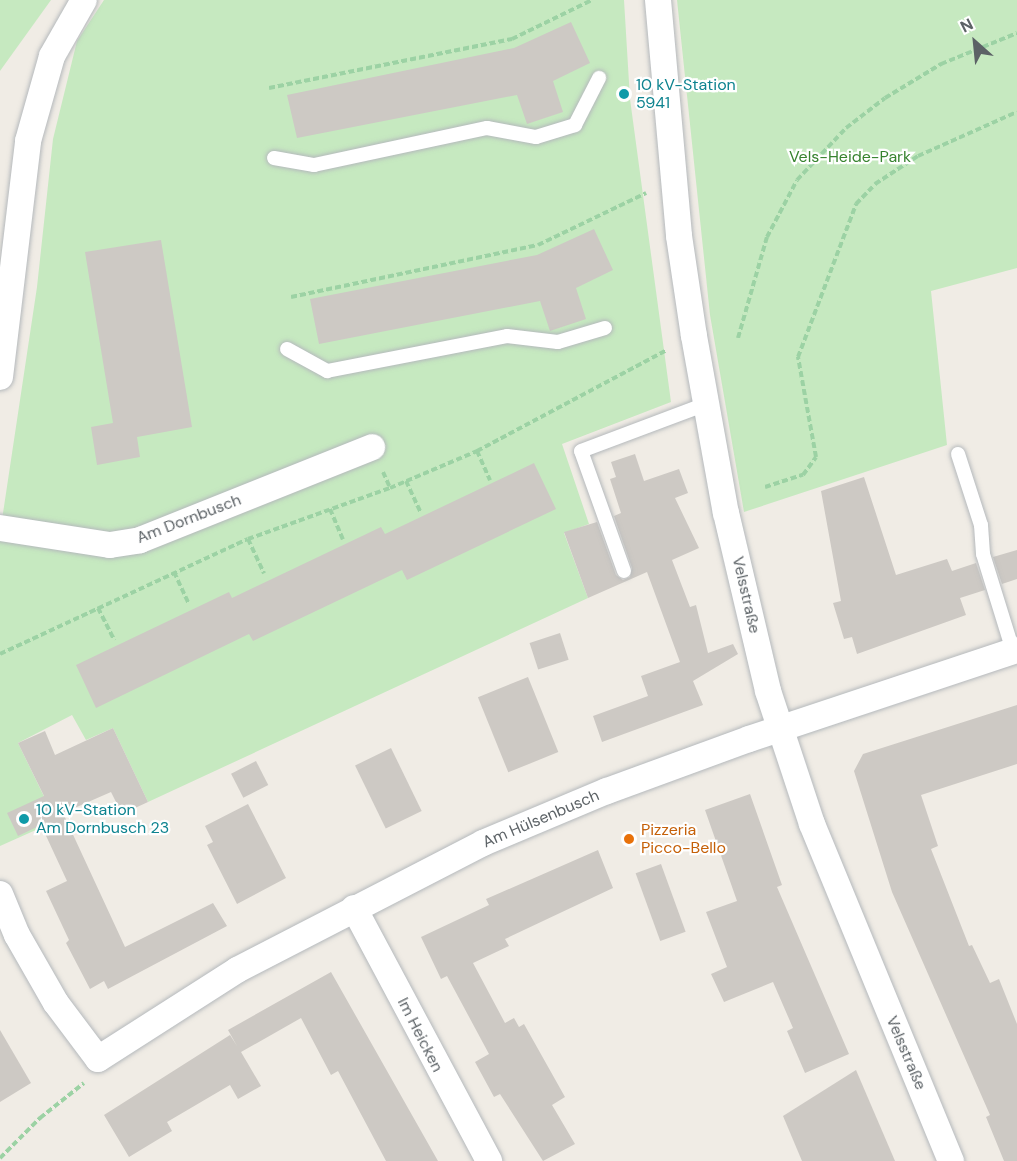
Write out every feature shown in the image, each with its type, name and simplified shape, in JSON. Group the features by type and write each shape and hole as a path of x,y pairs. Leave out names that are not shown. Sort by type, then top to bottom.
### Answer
{"street":[{"path":"0,377 28,141 52,56 84,0"},
{"name":"Velsstraße","path":"658,0 674,180 694,336 726,513 780,728 812,824 951,1161"},
{"name":"Am Dornbusch","path":"0,528 99,544 140,540 372,447"},
{"name":"Am Hülsenbusch","path":"98,1059 237,970 483,843 607,791 780,728 1015,651"},
{"path":"0,894 17,935 56,1003 98,1059"},
{"name":"Im Heicken","path":"354,908 489,1161"}],"lane":[{"path":"274,158 314,165 487,128 536,137 575,125 598,78"},
{"path":"287,350 327,371 507,336 558,342 605,328"},
{"path":"624,571 581,451 706,404"},
{"path":"958,454 981,525 983,554 1015,651"}],"path":[{"path":"269,88 512,39 592,0"},
{"path":"738,338 767,237 797,180 846,128 885,98 941,64 1017,33"},
{"path":"765,487 803,475 816,457 798,357 856,204 875,184 918,156 1017,112"},
{"path":"291,297 538,244 674,180"},
{"path":"0,654 248,539 406,481 477,451 694,336"},
{"path":"477,451 490,480"},
{"path":"406,481 421,513"},
{"path":"330,509 344,539"},
{"path":"248,539 264,574"},
{"path":"174,572 189,604"},
{"path":"98,608 114,640"},
{"path":"0,1158 39,1118 81,1087 98,1059"}],"green space":[{"path":"0,0 51,0 0,71"},
{"path":"104,0 624,0 630,99 671,402 562,444 589,524 564,533 588,598 148,802 113,728 86,740 72,715 18,743 56,821 0,846 0,533 37,287 53,139 77,41"},
{"name":"Vels-Heide-Park","path":"677,0 1017,0 1017,268 931,291 947,445 744,512 710,315"}],"building":[{"path":"571,22 590,63 553,81 563,112 527,124 517,95 297,138 287,95 514,48"},
{"path":"594,229 613,270 576,288 586,319 550,331 540,301 319,344 310,299 537,255"},
{"path":"161,240 192,427 137,437 140,457 97,465 91,427 113,423 85,252"},
{"path":"635,454 644,481 679,469 688,493 675,498 699,548 672,560 690,607 696,605 708,653 733,644 738,654 693,681 703,705 602,742 593,716 648,696 641,676 680,662 647,572 588,598 564,532 597,522 616,575 623,580 630,577 632,568 614,516 621,513 610,479 616,477 611,462"},
{"path":"534,463 556,509 407,580 402,570 253,641 249,634 96,708 76,665 229,592 232,598 381,527 385,534"},
{"path":"864,477 896,575 947,559 952,571 976,563 985,590 960,598 966,615 857,654 852,637 844,639 833,603 841,601 821,491"},
{"path":"1017,550 1017,579 1002,584 993,557"},
{"path":"560,633 569,660 538,670 530,643"},
{"path":"528,677 558,752 508,772 478,697"},
{"path":"1017,705 1017,764 921,795 938,846 931,849 969,946 972,945 990,983 999,979 1017,1024 1017,1161 1004,1161 986,1117 990,1115 892,892 854,771 863,754"},
{"path":"113,728 148,802 122,814 111,792 63,813 125,947 213,903 227,926 108,989 104,981 90,989 66,943 69,940 46,891 67,881 41,825 18,836 7,813 44,796 18,743 45,731 55,755"},
{"path":"391,748 422,811 386,828 355,766"},
{"path":"256,761 268,785 243,798 231,774"},
{"path":"750,794 782,885 777,887 849,1054 805,1073 787,1031 793,1028 773,982 724,1002 711,974 727,967 706,912 737,901 705,810"},
{"path":"248,804 286,878 237,904 207,845 213,842 205,826"},
{"path":"598,850 613,888 505,939 509,946 473,963 505,1023 514,1018 519,1027 524,1024 565,1097 552,1105 575,1144 543,1161 500,1094 494,1097 475,1062 489,1054 447,976 441,979 421,937 489,905 486,899"},
{"path":"661,864 686,932 660,941 636,873"},
{"path":"331,972 438,1161 386,1161 338,1071 331,1075 301,1018 241,1052 261,1086 238,1099 230,1085 167,1122 172,1131 129,1157 104,1115 230,1035 237,1046 228,1030"},
{"path":"0,1030 31,1083 0,1102"},
{"path":"856,1070 895,1161 802,1161 783,1116"}],"place":[{"name":"10 kV-Station 5941","path":"624,94"},
{"name":"10 kV-Station Am Dornbusch 23","path":"24,819"},
{"name":"Pizzeria Picco-Bello","path":"629,839"}]}
